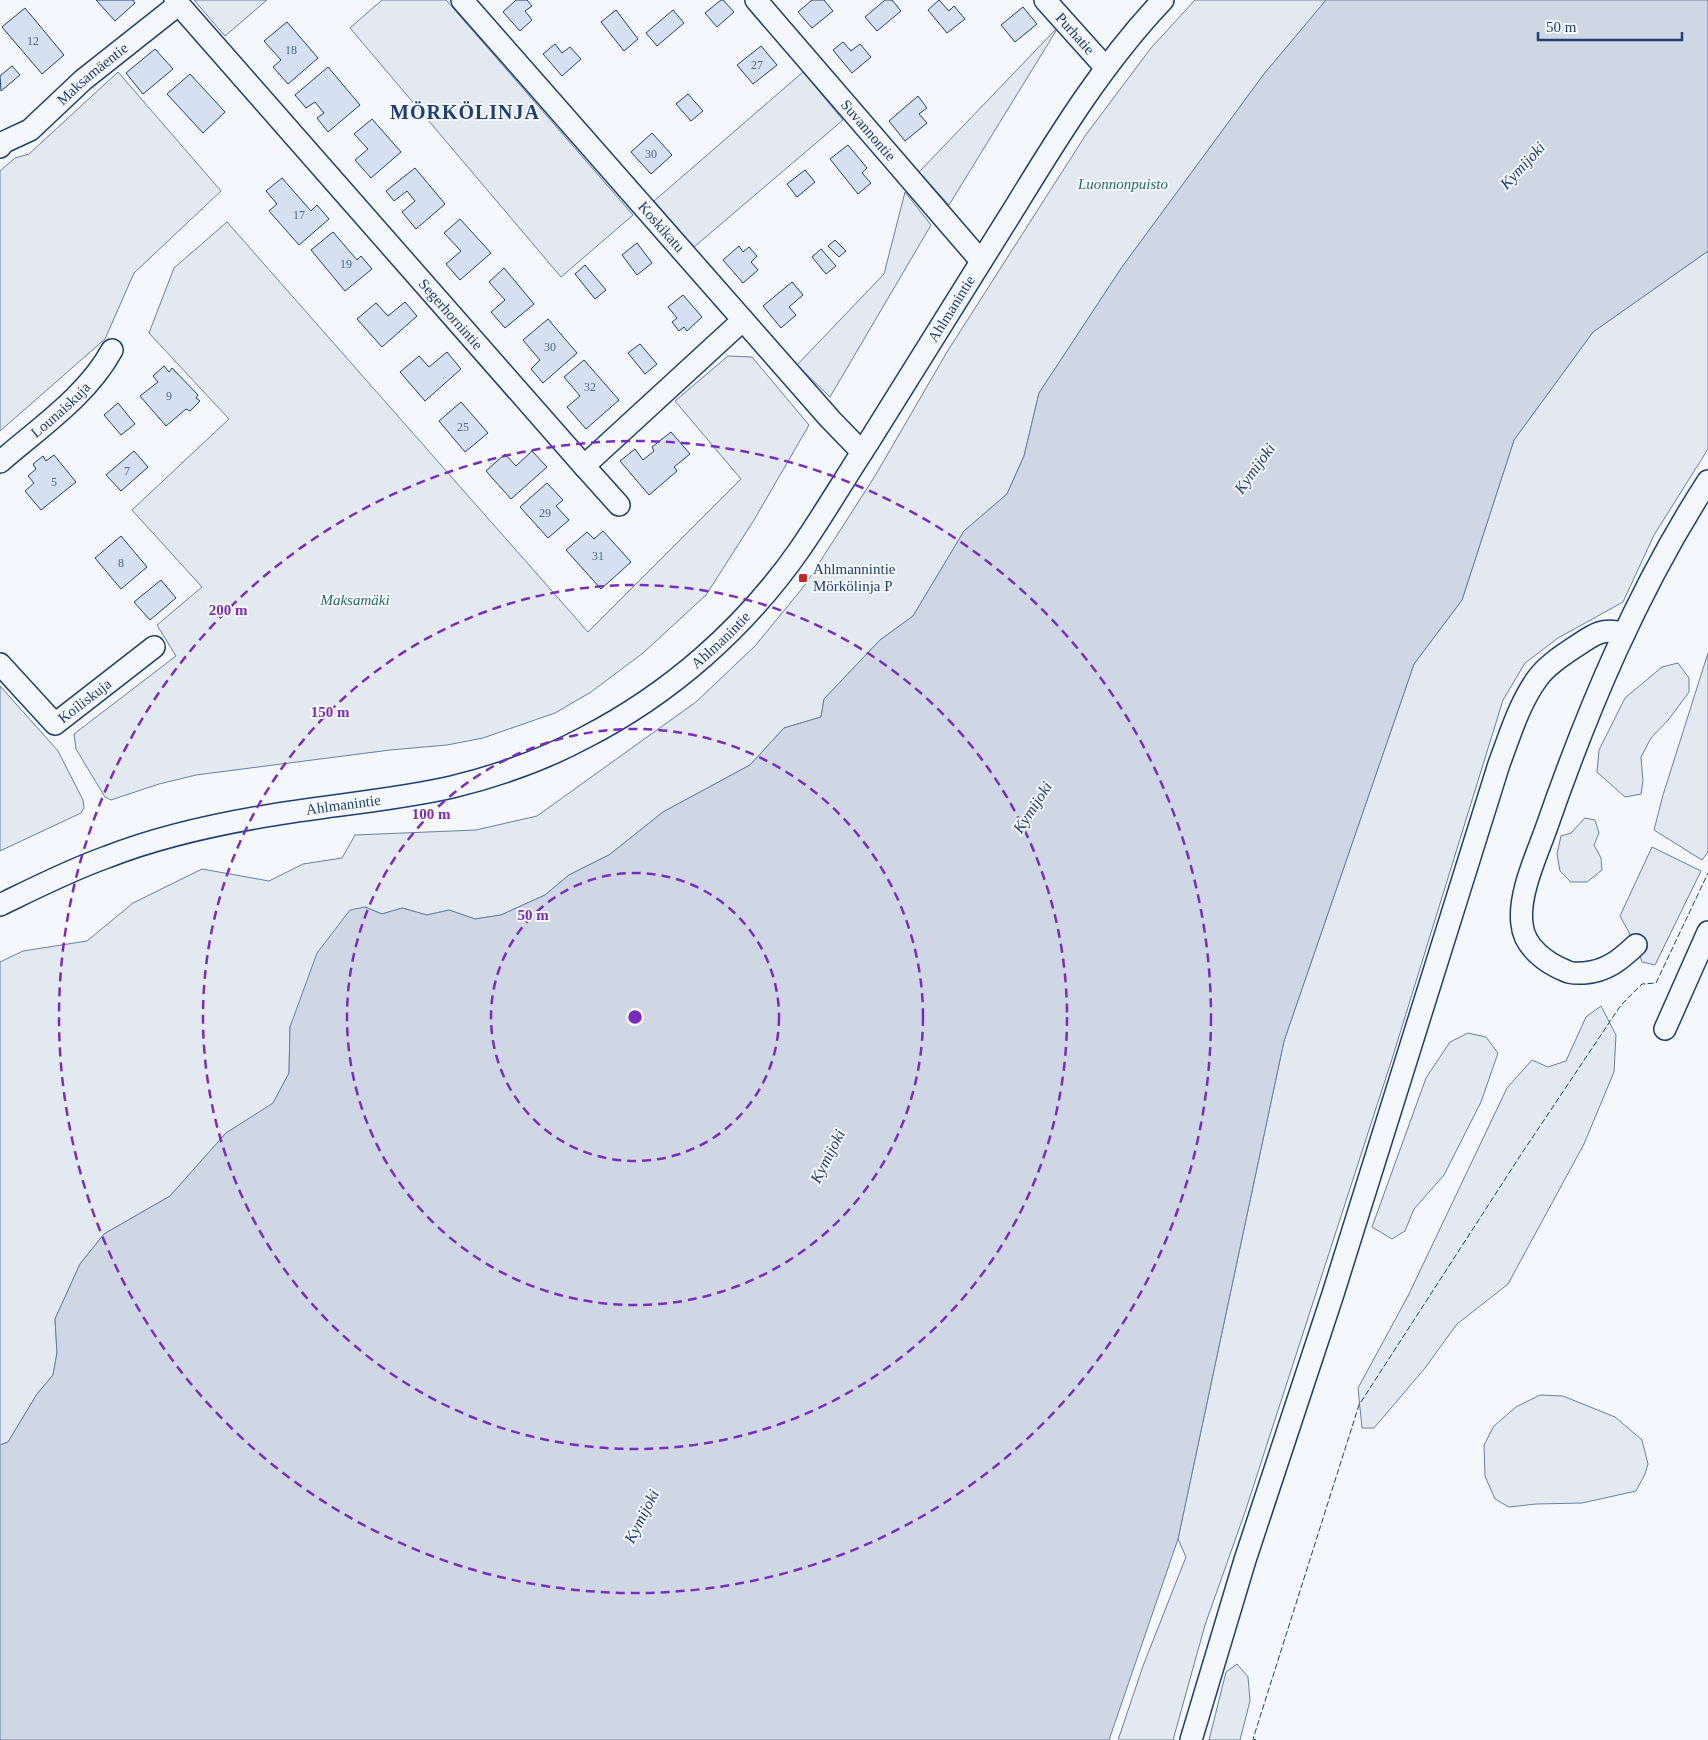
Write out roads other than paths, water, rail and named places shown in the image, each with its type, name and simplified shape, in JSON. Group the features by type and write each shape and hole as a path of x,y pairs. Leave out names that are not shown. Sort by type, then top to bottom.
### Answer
{"street":[{"name":"Koskikatu","path":"462,0 830,420 862,452"},
{"name":"Suvannontie","path":"756,0 981,261"},
{"name":"Purhatie","path":"1044,0 1106,68"},
{"name":"Ahlmanintie","path":"0,905 99,860 160,840 265,816 450,787 517,768 581,740 614,722 670,684 707,654 748,613 798,551 1078,106 1139,25 1163,0"},
{"name":"Maksamäentie","path":"1,142 30,130 84,80 177,2"},
{"name":"Segerhornintie","path":"177,2 619,505"},
{"path":"584,466 743,320"},
{"name":"Lounaiskuja","path":"0,462 70,401 102,368 112,350"},
{"path":"1636,945 1610,967 1594,972 1568,972 1549,963 1536,953 1527,940 1522,925 1521,912 1525,888 1594,701 1624,634 1663,555 1708,481"},
{"path":"1190,1740 1245,1560 1333,1294 1502,755 1522,706 1537,679 1550,665 1594,634 1614,630 1624,634"},
{"name":"Koiliskuja","path":"0,664 54,724 154,646"},
{"path":"1666,1029 1708,932"}],"water":[{"name":"Kymijoki","path":"1326,0 1708,0 1708,251 1593,332 1514,440 1462,600 1414,664 1284,1041 1178,1539 1109,1740 0,1740 0,1445 8,1442 37,1394 53,1375 57,1353 55,1319 80,1264 104,1234 170,1196 226,1133 273,1103 289,1073 290,1027 317,953 350,910 365,907 382,914 402,908 427,915 449,910 475,919 501,915 545,895 569,875 609,855 663,812 750,765 784,728 821,717 824,699 880,640 913,616 964,531 1007,494 1024,456 1039,393 1122,267 1264,74"}],"place":[{"name":"Ahlmannintie Mörkölinja P","path":"803,578"}],"district":[{"name":"MÖRKÖLINJA","path":"465,112"}],"park label":[{"name":"Luonnonpuisto","path":"1123,184"},
{"name":"Maksamäki","path":"355,600"}]}
